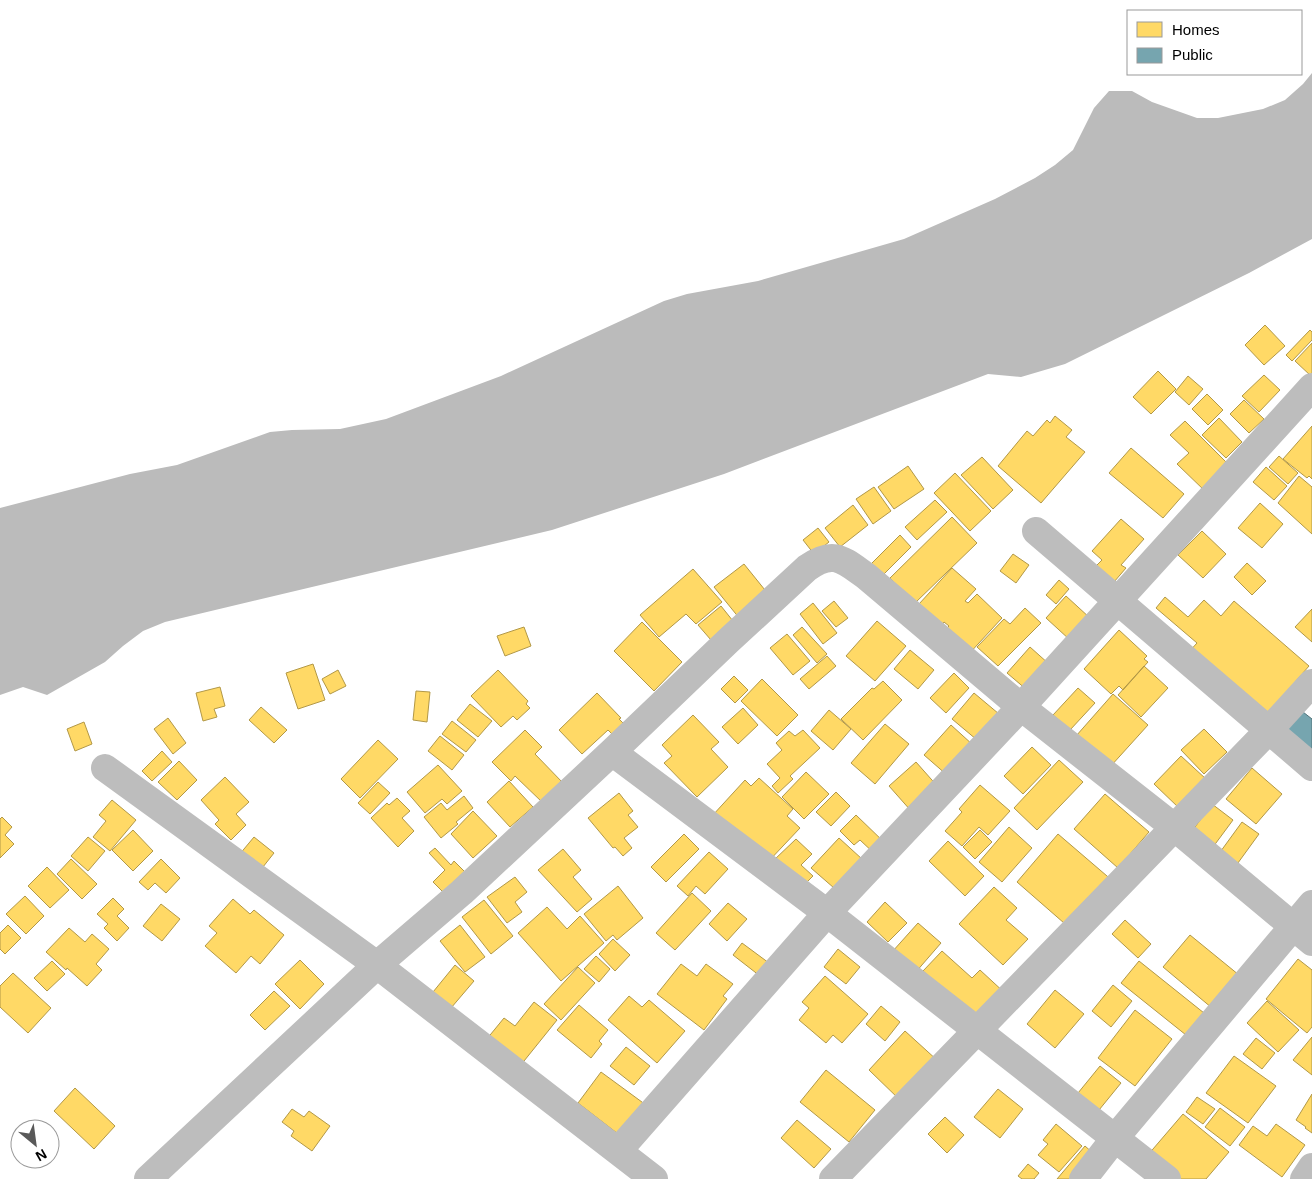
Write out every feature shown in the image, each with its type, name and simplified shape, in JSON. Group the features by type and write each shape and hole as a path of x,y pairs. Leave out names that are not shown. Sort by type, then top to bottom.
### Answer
{"street":[{"path":"618,1151 827,913 1021,708 1312,387"},
{"path":"1036,531 1312,768"},
{"path":"148,1179 377,965 462,892 807,568 817,561 826,558 841,558 866,576 1021,708 1174,827 1302,935"},
{"path":"833,1179 1269,730 1312,683"},
{"path":"612,752 827,913 1167,1179"},
{"path":"106,768 377,965 654,1179"},
{"path":"1083,1179 1114,1138 1302,935 1312,904"},
{"path":"1304,1179 1312,1167"}],"shaded area":[{"path":"1312,73 1312,239 1249,273 1065,364 1021,377 988,374 724,474 552,530 165,622 143,631 105,662 47,695 23,687 0,695 0,508 130,474 177,465 270,432 340,429 386,419 501,376 664,301 687,294 758,281 904,239 995,199 1055,165 1073,150 1094,108 1109,91 1132,91 1152,102 1197,118 1218,118 1263,109 1285,100"}],"building: Homes":[{"path":"1265,325 1285,346 1264,365 1245,345"},
{"path":"1310,330 1312,332 1312,340 1292,361 1286,355"},
{"path":"1312,343 1312,375 1311,376 1295,361"},
{"path":"1158,371 1176,389 1151,414 1133,397"},
{"path":"1264,375 1280,390 1259,412 1242,396"},
{"path":"1188,376 1203,389 1189,405 1175,392"},
{"path":"1207,394 1223,410 1208,425 1192,409"},
{"path":"1244,400 1264,419 1249,433 1230,414"},
{"path":"1055,416 1072,430 1066,437 1085,452 1041,503 998,466 1027,431 1033,436 1047,420 1050,423"},
{"path":"1219,418 1242,442 1226,458 1202,435"},
{"path":"1185,421 1229,465 1206,492 1177,464 1189,453 1170,435"},
{"path":"1312,426 1312,479 1309,476 1307,478 1283,459"},
{"path":"1131,448 1184,494 1163,518 1109,473"},
{"path":"1279,456 1298,473 1288,484 1269,467"},
{"path":"982,457 1013,490 993,509 961,475"},
{"path":"908,466 924,489 894,509 878,487"},
{"path":"1266,467 1287,486 1274,500 1253,482"},
{"path":"955,473 991,511 970,531 934,493"},
{"path":"1299,476 1312,487 1312,534 1278,503"},
{"path":"874,487 891,511 873,524 856,499"},
{"path":"935,500 947,512 917,540 905,527"},
{"path":"1260,503 1283,524 1262,548 1238,528"},
{"path":"853,505 868,525 840,547 825,528"},
{"path":"952,517 977,543 915,603 890,578"},
{"path":"1121,519 1144,539 1121,565 1126,568 1114,582 1096,566 1102,560 1092,551"},
{"path":"818,528 829,542 814,554 803,540"},
{"path":"1202,531 1226,554 1203,578 1178,555"},
{"path":"900,535 911,547 881,577 870,565"},
{"path":"1013,554 1029,565 1016,583 1000,571"},
{"path":"1247,563 1266,581 1252,595 1234,577"},
{"path":"744,564 769,595 740,619 714,587"},
{"path":"952,568 976,589 965,601 968,603 977,594 1002,618 967,656 942,633 949,626 944,622 942,625 919,604"},
{"path":"693,569 722,602 696,624 686,614 659,637 640,615"},
{"path":"1059,580 1069,589 1056,604 1046,595"},
{"path":"1066,596 1090,618 1070,640 1046,618"},
{"path":"1165,597 1188,617 1204,600 1221,616 1234,601 1309,666 1264,718 1188,653 1197,643 1156,608"},
{"path":"834,601 848,618 836,627 822,611"},
{"path":"813,603 837,633 823,644 800,614"},
{"path":"721,606 733,621 711,640 698,625"},
{"path":"1025,608 1041,623 998,666 977,647 1004,619 1010,624"},
{"path":"1312,609 1312,642 1295,627"},
{"path":"877,621 906,646 875,681 846,656"},
{"path":"642,622 682,662 654,691 614,651"},
{"path":"524,627 531,646 505,656 497,636"},
{"path":"802,627 827,654 817,663 793,635"},
{"path":"1119,630 1147,656 1144,659 1148,662 1123,690 1119,686 1111,694 1084,669"},
{"path":"787,634 810,661 793,675 770,648"},
{"path":"1030,647 1049,664 1027,690 1007,673"},
{"path":"910,650 934,670 918,689 894,669"},
{"path":"827,656 836,666 809,689 800,679"},
{"path":"313,664 325,700 298,709 286,673"},
{"path":"1144,666 1168,688 1141,717 1118,695"},
{"path":"338,670 346,686 330,694 322,679"},
{"path":"498,670 528,701 526,704 530,708 517,720 513,716 501,727 471,696"},
{"path":"954,673 969,688 946,713 930,698"},
{"path":"734,676 748,690 735,703 721,689"},
{"path":"762,679 798,715 777,736 741,701"},
{"path":"883,681 902,700 863,740 841,719 872,688 874,689"},
{"path":"220,687 225,706 214,709 217,717 203,721 196,693"},
{"path":"1078,688 1095,703 1070,730 1053,715"},
{"path":"416,691 430,692 427,722 413,720"},
{"path":"597,693 621,718 619,719 626,726 615,737 608,730 582,754 559,730"},
{"path":"974,693 1005,719 983,745 952,719"},
{"path":"1113,694 1148,725 1110,767 1076,736"},
{"path":"470,704 492,721 478,737 457,720"},
{"path":"261,707 287,730 274,743 249,720"},
{"path":"743,708 758,725 738,744 722,727"},
{"path":"829,710 851,729 833,750 811,731"},
{"path":"693,715 719,742 711,749 728,767 697,797 664,763 672,756 662,745"},
{"path":"168,718 186,743 173,754 154,729"},
{"path":"452,721 476,740 466,752 442,734"},
{"path":"84,722 92,744 75,751 67,729"},
{"path":"885,724 909,744 875,784 851,763"},
{"path":"951,725 973,745 947,775 924,755"},
{"path":"1204,729 1227,752 1204,774 1181,750"},
{"path":"525,730 542,747 535,754 563,783 543,803 515,776 511,781 492,762"},
{"path":"803,730 820,748 790,776 793,779 778,793 772,786 780,778 767,764 782,750 776,743 789,731 795,736"},
{"path":"440,736 464,755 452,770 428,751"},
{"path":"378,740 398,759 360,798 341,779"},
{"path":"1032,747 1051,765 1023,794 1004,776"},
{"path":"162,751 172,762 152,781 142,771"},
{"path":"1181,756 1206,779 1179,808 1154,784"},
{"path":"1059,760 1083,782 1037,830 1014,808"},
{"path":"179,761 197,780 177,800 158,782"},
{"path":"916,762 939,788 912,812 889,786"},
{"path":"438,765 462,791 447,804 442,799 425,813 407,792"},
{"path":"1252,768 1282,794 1256,824 1226,799"},
{"path":"806,772 829,794 804,819 782,797"},
{"path":"225,777 249,802 236,814 246,825 231,840 215,824 219,820 201,800"},
{"path":"759,778 793,809 787,816 800,828 766,864 712,816 745,780 751,786"},
{"path":"509,781 533,807 510,827 487,802"},
{"path":"378,782 390,793 370,814 358,803"},
{"path":"980,785 1010,811 988,835 979,827 962,846 945,831 962,812 959,809"},
{"path":"836,792 850,806 831,826 816,812"},
{"path":"619,793 633,811 628,815 638,827 624,838 632,848 623,856 615,847 613,848 588,818"},
{"path":"1105,794 1149,832 1118,868 1074,829"},
{"path":"464,796 473,808 441,838 424,817 441,803 447,810"},
{"path":"397,798 410,811 402,818 414,831 398,847 371,818 387,803 389,805"},
{"path":"112,800 136,820 110,851 93,837 106,821 99,815"},
{"path":"1212,804 1233,820 1213,847 1192,831"},
{"path":"473,811 497,836 473,858 451,834"},
{"path":"856,815 886,844 876,855 860,840 854,845 840,831"},
{"path":"2,817 12,827 5,835 14,844 0,858 0,819"},
{"path":"1242,822 1259,834 1235,867 1218,855"},
{"path":"1009,827 1032,848 1002,882 979,862"},
{"path":"133,830 153,851 133,871 112,850"},
{"path":"980,830 992,842 975,859 963,847"},
{"path":"684,834 699,849 666,882 651,867"},
{"path":"1058,834 1114,882 1072,930 1017,882"},
{"path":"88,837 105,851 88,871 71,856"},
{"path":"254,837 274,853 259,872 239,855"},
{"path":"839,838 862,859 834,888 811,868"},
{"path":"796,839 812,854 801,865 813,876 803,886 774,860"},
{"path":"948,841 984,876 965,896 929,861"},
{"path":"435,848 451,865 454,861 471,878 449,898 433,882 445,870 429,853"},
{"path":"563,849 581,870 573,877 592,899 577,912 538,870"},
{"path":"709,852 728,869 705,894 696,886 688,896 677,886"},
{"path":"71,859 97,884 82,899 57,874"},
{"path":"161,859 180,878 166,893 155,883 148,890 139,882"},
{"path":"47,867 69,890 50,908 28,886"},
{"path":"515,877 527,892 515,902 522,912 507,923 487,897"},
{"path":"618,886 643,918 617,940 613,935 606,941 584,914"},
{"path":"994,887 1017,908 1006,920 1028,939 1003,965 959,924"},
{"path":"692,893 711,911 675,950 656,933"},
{"path":"25,896 44,916 26,934 6,914"},
{"path":"113,898 124,909 117,916 129,928 117,941 104,928 108,924 97,914"},
{"path":"233,899 250,914 254,910 284,935 260,964 251,956 236,973 205,946 217,933 209,926"},
{"path":"484,900 513,936 491,954 462,917"},
{"path":"885,902 907,923 888,942 867,922"},
{"path":"728,903 747,919 727,941 709,924"},
{"path":"161,904 180,919 162,941 143,926"},
{"path":"547,907 567,929 580,916 604,943 561,981 518,933"},
{"path":"1125,920 1151,944 1138,958 1112,934"},
{"path":"918,923 941,943 915,973 892,952"},
{"path":"8,925 21,938 5,954 0,949 0,933"},
{"path":"460,925 485,957 465,972 440,941"},
{"path":"69,928 85,942 92,934 109,949 96,964 102,970 87,986 46,952"},
{"path":"1190,935 1239,975 1212,1008 1163,967"},
{"path":"613,939 630,955 615,971 599,954"},
{"path":"742,943 769,963 760,976 733,955"},
{"path":"838,949 860,967 846,984 824,967"},
{"path":"942,951 972,978 980,970 1006,994 980,1024 923,971"},
{"path":"596,956 610,969 599,982 584,969"},
{"path":"1298,959 1312,970 1312,1027 1307,1033 1266,999"},
{"path":"300,960 324,984 300,1009 275,984"},
{"path":"52,961 65,974 47,991 34,978"},
{"path":"1139,961 1204,1013 1186,1035 1121,983"},
{"path":"681,964 697,976 706,964 733,984 723,996 727,999 704,1030 657,994"},
{"path":"455,965 474,981 451,1008 433,992"},
{"path":"578,967 595,983 561,1020 544,1004"},
{"path":"13,973 51,1008 28,1033 0,1007 0,986"},
{"path":"825,976 868,1014 842,1043 833,1035 826,1043 799,1020 809,1008 802,1002"},
{"path":"1113,985 1132,1001 1111,1027 1092,1011"},
{"path":"1055,990 1084,1014 1055,1048 1027,1024"},
{"path":"274,991 290,1006 265,1030 250,1015"},
{"path":"629,996 642,1007 649,1000 685,1031 657,1063 608,1020"},
{"path":"1267,1001 1299,1030 1278,1052 1247,1023"},
{"path":"534,1002 557,1020 520,1066 486,1040 504,1018 515,1026"},
{"path":"579,1005 608,1030 599,1041 602,1044 591,1058 557,1030"},
{"path":"881,1006 900,1022 885,1041 866,1024"},
{"path":"1135,1010 1172,1039 1135,1086 1098,1058"},
{"path":"905,1031 938,1061 901,1101 869,1070"},
{"path":"1312,1037 1312,1075 1293,1060"},
{"path":"1256,1038 1275,1053 1262,1069 1243,1054"},
{"path":"626,1047 650,1066 634,1085 610,1066"},
{"path":"1234,1056 1276,1086 1248,1123 1206,1093"},
{"path":"1100,1066 1121,1083 1099,1110 1078,1093"},
{"path":"826,1070 875,1110 849,1142 800,1102"},
{"path":"601,1072 646,1105 622,1137 578,1103"},
{"path":"75,1088 115,1126 94,1149 54,1111"},
{"path":"998,1089 1023,1109 1000,1138 974,1117"},
{"path":"1312,1094 1312,1133 1296,1120"},
{"path":"1197,1097 1215,1109 1203,1124 1186,1112"},
{"path":"1220,1108 1245,1127 1230,1146 1205,1127"},
{"path":"292,1109 304,1117 309,1111 330,1126 312,1151 291,1136 294,1131 282,1122"},
{"path":"1183,1114 1229,1152 1206,1179 1175,1179 1147,1156"},
{"path":"945,1117 964,1135 947,1153 928,1134"},
{"path":"797,1120 831,1149 814,1168 781,1138"},
{"path":"1056,1124 1082,1146 1059,1172 1038,1155 1048,1144 1043,1140"},
{"path":"1276,1124 1305,1145 1282,1177 1239,1145 1253,1126 1267,1136"},
{"path":"1085,1146 1094,1154 1073,1179 1057,1179"},
{"path":"1028,1164 1039,1173 1034,1179 1022,1179 1018,1176"}],"building: Public":[{"path":"1303,712 1312,719 1312,755 1288,729"}]}
